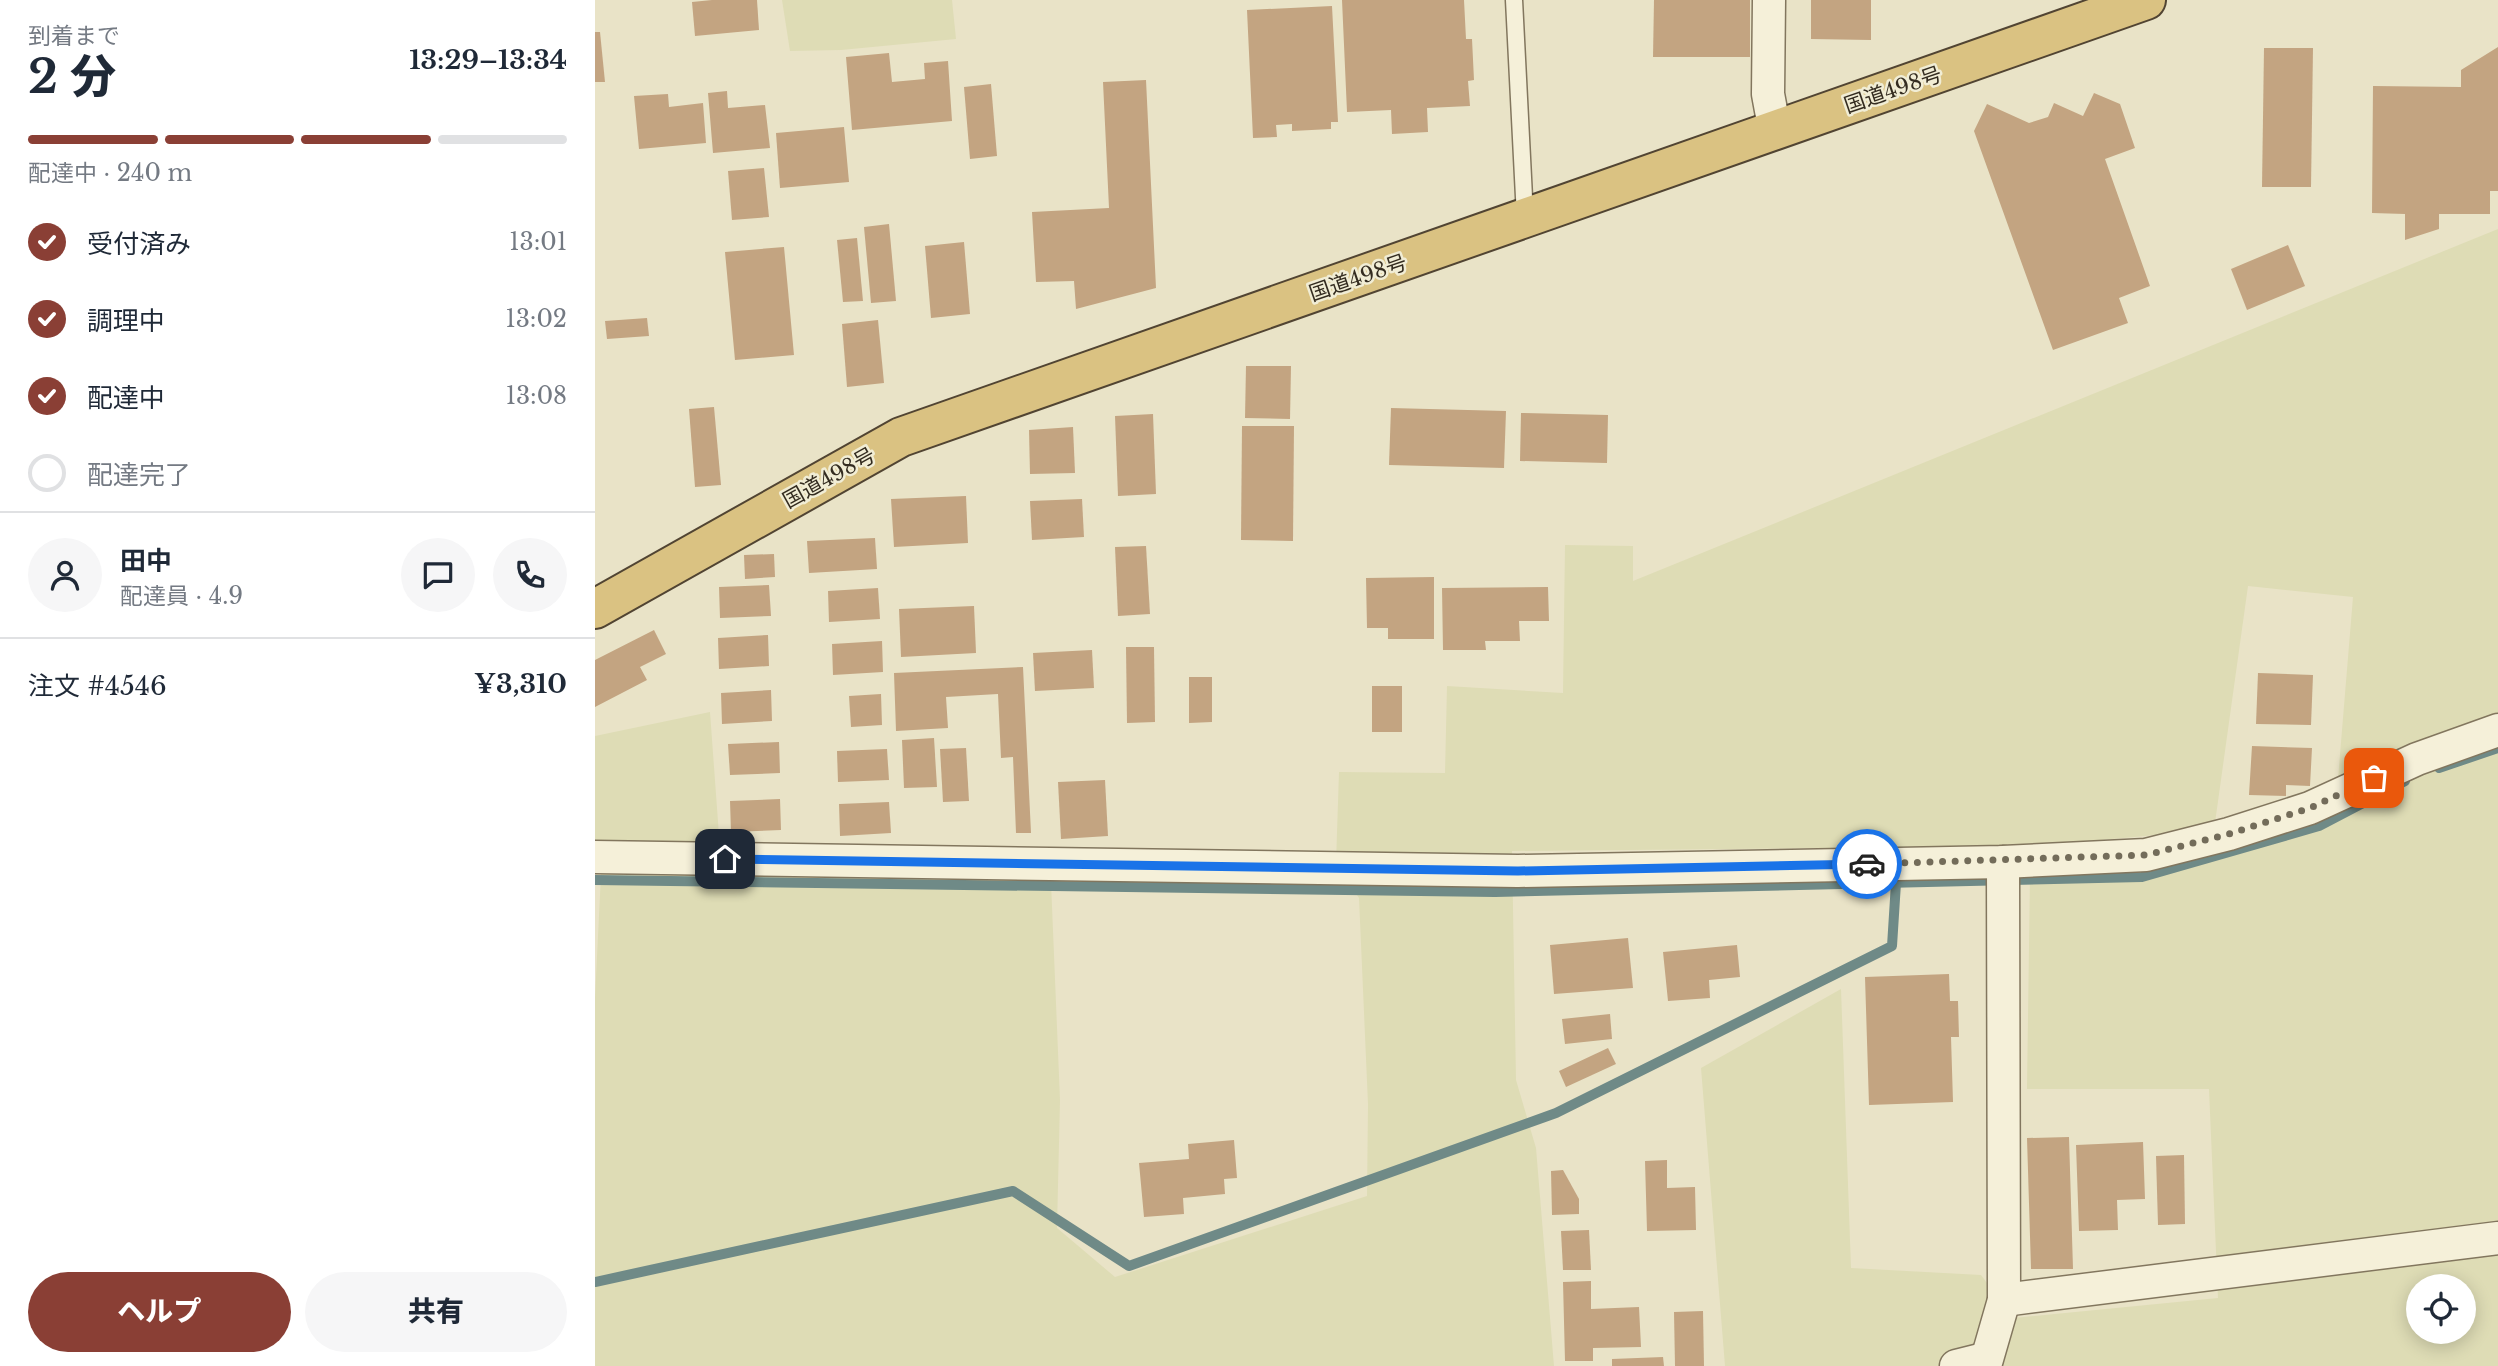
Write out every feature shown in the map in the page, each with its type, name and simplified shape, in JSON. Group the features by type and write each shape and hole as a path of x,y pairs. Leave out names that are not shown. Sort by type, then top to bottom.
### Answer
{"highway":[{"name":"国道498号","path":"595,609 901,437 2146,0"}],"street":[{"path":"1769,0 1768,94 1775,132"},
{"path":"595,857 2003,877 2146,855 2229,834 2310,808 2417,759 2498,730"},
{"path":"1975,1364 2004,1300 2003,877"},
{"path":"2004,1300 2498,1238"}],"lane":[{"path":"1514,0 1525,219"}],"shaded area":[{"path":"782,0 952,0 956,39 841,50 790,51"},
{"path":"2498,229 2498,1366 1725,1366 1701,1068 1841,989 1851,1268 1981,1275 2013,1318 2218,1298 2209,1089 2027,1089 2030,875 2336,803 2353,597 2248,586 2214,830 2031,846 1512,851 1516,1080 1536,1148 1554,1366 595,1366 595,998 602,854 595,852 595,736 710,712 720,849 1050,858 1060,1100 1057,1228 1115,1277 1367,1196 1368,1104 1359,898 1336,863 1339,772 1445,773 1447,686 1563,693 1565,545 1633,546 1633,581"}],"building":[{"path":"757,0 759,30 695,36 692,2"},
{"path":"1342,0 1464,0 1466,39 1472,39 1474,80 1468,81 1470,106 1427,108 1428,132 1392,134 1391,110 1347,112"},
{"path":"1654,0 1750,0 1750,57 1653,57"},
{"path":"1811,0 1871,0 1871,40 1811,39"},
{"path":"1332,6 1338,122 1331,122 1331,129 1292,131 1292,124 1276,125 1277,137 1253,138 1247,10"},
{"path":"595,32 600,32 605,82 595,82"},
{"path":"2498,47 2498,191 2490,191 2490,214 2439,214 2439,229 2405,240 2405,214 2372,213 2373,86 2461,87 2461,70"},
{"path":"2264,48 2313,48 2311,187 2262,187"},
{"path":"889,53 892,82 925,79 924,63 948,61 952,121 852,130 846,57"},
{"path":"1146,80 1156,288 1076,309 1074,281 1036,282 1032,212 1109,208 1103,82"},
{"path":"991,84 997,156 970,159 964,87"},
{"path":"727,91 728,108 765,105 770,148 713,153 708,93"},
{"path":"2094,93 2120,104 2135,148 2105,159 2150,286 2119,298 2128,323 2053,350 1974,131 1987,104 2029,123 2048,117 2054,103 2083,116"},
{"path":"668,94 669,107 703,103 706,143 639,149 634,96"},
{"path":"844,127 849,182 780,188 776,133"},
{"path":"764,168 769,217 732,220 728,171"},
{"path":"889,224 896,301 871,303 864,227"},
{"path":"857,238 863,301 843,302 837,240"},
{"path":"964,242 970,314 931,318 925,246"},
{"path":"2288,245 2305,286 2247,310 2231,269"},
{"path":"784,247 794,355 735,360 725,252"},
{"path":"647,318 649,336 607,339 605,321"},
{"path":"878,320 884,383 847,387 842,324"},
{"path":"1246,366 1291,366 1290,419 1245,418"},
{"path":"714,407 721,485 695,487 689,409"},
{"path":"1391,408 1506,411 1504,468 1389,465"},
{"path":"1521,413 1608,415 1607,463 1520,461"},
{"path":"1153,414 1156,494 1118,496 1115,416"},
{"path":"1242,426 1294,426 1293,541 1241,540"},
{"path":"1073,427 1075,473 1030,474 1029,430"},
{"path":"966,496 968,543 894,547 891,499"},
{"path":"1082,499 1084,537 1032,540 1030,501"},
{"path":"875,538 877,569 809,573 807,541"},
{"path":"1146,546 1150,614 1118,616 1115,547"},
{"path":"774,554 775,577 745,579 744,555"},
{"path":"1434,577 1434,639 1388,639 1388,628 1367,628 1366,578"},
{"path":"769,585 771,616 720,618 719,587"},
{"path":"1548,587 1549,621 1519,621 1520,641 1485,641 1486,650 1443,650 1442,588"},
{"path":"878,588 880,619 829,622 828,591"},
{"path":"974,606 976,653 901,657 899,609"},
{"path":"654,630 666,654 640,667 647,680 595,707 595,660"},
{"path":"768,635 769,666 719,669 718,638"},
{"path":"882,641 883,672 833,675 832,644"},
{"path":"1126,647 1154,647 1155,722 1127,723"},
{"path":"1092,650 1094,688 1035,691 1033,653"},
{"path":"1023,667 1031,833 1016,833 1013,757 1001,758 998,694 946,697 948,728 896,731 894,673"},
{"path":"2258,673 2313,675 2311,725 2256,724"},
{"path":"1189,677 1212,677 1212,722 1189,723"},
{"path":"1372,686 1402,686 1402,732 1372,732"},
{"path":"771,690 772,721 722,724 721,693"},
{"path":"881,694 882,725 851,727 849,696"},
{"path":"934,738 937,787 904,788 902,740"},
{"path":"779,742 780,773 730,775 728,744"},
{"path":"2252,746 2312,748 2310,786 2286,785 2286,796 2249,795"},
{"path":"966,748 969,801 943,802 940,749"},
{"path":"887,749 889,780 838,782 837,751"},
{"path":"1105,780 1108,836 1061,839 1058,782"},
{"path":"780,799 781,830 731,832 730,801"},
{"path":"889,802 891,833 840,836 839,804"},
{"path":"1628,938 1633,988 1554,994 1550,945"},
{"path":"1737,945 1740,977 1709,980 1710,998 1668,1001 1663,952"},
{"path":"1949,974 1950,1001 1958,1001 1959,1037 1951,1037 1953,1102 1869,1105 1865,977"},
{"path":"1610,1014 1612,1039 1565,1044 1562,1019"},
{"path":"1608,1048 1616,1064 1566,1087 1559,1071"},
{"path":"2069,1137 2073,1269 2031,1269 2027,1138"},
{"path":"1234,1140 1237,1178 1224,1179 1225,1194 1183,1198 1184,1214 1144,1217 1139,1163 1189,1159 1188,1144"},
{"path":"2143,1142 2145,1199 2117,1200 2118,1230 2079,1231 2076,1145"},
{"path":"2184,1155 2185,1224 2158,1225 2156,1156"},
{"path":"1667,1160 1667,1188 1695,1187 1696,1230 1647,1231 1645,1161"},
{"path":"1563,1170 1579,1199 1579,1214 1552,1215 1551,1171"},
{"path":"1589,1230 1591,1270 1563,1270 1561,1231"},
{"path":"1591,1281 1591,1309 1639,1307 1641,1347 1593,1348 1593,1361 1565,1361 1563,1282"},
{"path":"1703,1311 1704,1366 1675,1366 1674,1312"},
{"path":"1663,1357 1664,1366 1612,1366 1612,1359"}],"waterway":[{"path":"2439,768 2498,748"},
{"path":"595,880 1495,892 2142,877 2319,826 2405,781"},
{"path":"595,1282 1013,1191 1129,1266 1556,1113 1892,946 1896,883"}],"way so far":[{"path":"1867,864 2003,862 2146,855 2229,834 2310,808 2374,778"}],"route":[{"path":"725,859 1518,871 1867,864"}]}
